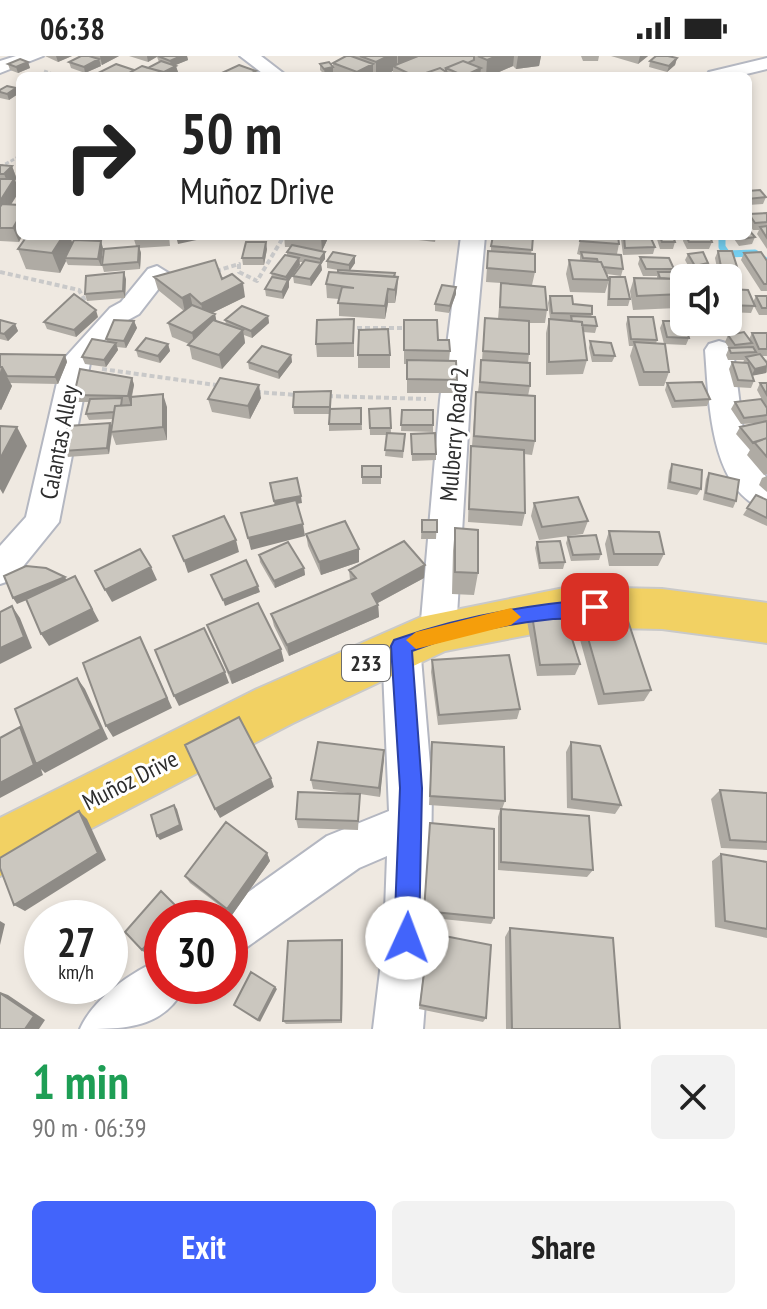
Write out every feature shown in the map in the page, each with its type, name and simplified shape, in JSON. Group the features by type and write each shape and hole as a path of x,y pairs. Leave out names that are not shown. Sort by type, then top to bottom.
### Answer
{"main road":[{"name":"Muñoz Drive","path":"0,848 146,770 420,639 569,607 662,609 767,623"}],"street":[{"path":"0,67 34,56"},
{"path":"249,56 272,72"},
{"path":"732,72 767,63"},
{"name":"Mulberry Road 2","path":"398,1029 407,938 420,639 455,400 473,240"},
{"name":"Calantas Alley","path":"0,570 42,522 76,361 119,314 130,308 157,274"},
{"path":"719,350 731,452 751,485 767,498"},
{"path":"248,917 343,852 410,824"},
{"path":"105,1029 144,998"}],"path":[{"path":"212,271 239,264 239,272 257,281 283,240"},
{"path":"0,272 79,290 84,304 119,314"},
{"path":"345,329 464,327"},
{"path":"76,361 82,366 229,387"},
{"path":"254,392 455,400"}],"building":[{"path":"81,56 99,59 84,67 69,62"},
{"path":"158,56 181,56 170,61"},
{"path":"346,56 373,64 357,72 333,63"},
{"path":"360,56 388,56 376,62"},
{"path":"418,56 474,56 474,60 468,63 463,61 446,68 446,72 440,68 429,72 406,72 393,66"},
{"path":"656,56 677,58 669,66 650,61"},
{"path":"20,59 28,62 16,67 8,64"},
{"path":"161,61 176,66 164,72 148,68"},
{"path":"463,61 481,68 472,72 455,72 446,68"},
{"path":"329,62 333,67 324,69 320,64"},
{"path":"116,64 134,70 131,72 100,72"},
{"path":"239,65 256,71 254,72 224,72"},
{"path":"142,66 162,72 131,72"},
{"path":"7,86 16,88 7,94 0,92 0,90"},
{"path":"0,165 12,166 0,174"},
{"path":"0,179 14,179 0,201"},
{"path":"760,190 766,197 752,199 752,191"},
{"path":"2,204 16,205 13,228 0,228"},
{"path":"767,213 767,222 755,223 752,214"},
{"path":"767,226 767,238 760,227"},
{"path":"24,240 60,240 52,253 18,249"},
{"path":"74,240 101,241 98,259 65,258"},
{"path":"492,240 533,240 532,250 491,246"},
{"path":"618,240 619,244 580,241"},
{"path":"624,240 652,240 655,247 625,248"},
{"path":"688,240 712,242 689,242"},
{"path":"246,242 266,242 263,258 242,258"},
{"path":"292,245 325,252 320,259 287,252"},
{"path":"139,246 138,262 102,265 104,249"},
{"path":"488,251 535,254 535,272 487,268"},
{"path":"718,251 732,251 736,264 720,264"},
{"path":"333,252 355,256 349,265 327,261"},
{"path":"581,252 621,255 623,269 603,267 597,259 583,258"},
{"path":"703,252 708,263 694,264 688,254"},
{"path":"761,252 767,261 767,284 764,284 744,253"},
{"path":"285,255 299,258 286,277 271,273"},
{"path":"640,257 669,258 672,264 670,269 646,269"},
{"path":"215,260 222,279 232,274 243,283 201,304 190,294 182,298 154,277"},
{"path":"305,260 321,263 310,279 293,276"},
{"path":"569,260 601,262 609,280 573,279"},
{"path":"338,270 395,273 394,277 338,273"},
{"path":"124,272 123,291 85,294 86,276"},
{"path":"329,272 398,277 395,290 388,289 385,306 338,303 342,287 354,288 326,284"},
{"path":"658,272 670,272 670,279 660,278"},
{"path":"272,277 288,280 282,292 265,289"},
{"path":"610,277 625,277 630,299 609,299"},
{"path":"634,278 670,279 670,295 637,296"},
{"path":"501,283 545,287 547,310 500,307"},
{"path":"442,285 456,287 450,306 435,304"},
{"path":"742,290 748,290 755,306 742,306"},
{"path":"74,294 96,310 74,330 44,322"},
{"path":"550,296 572,296 573,304 592,306 592,314 552,313"},
{"path":"756,296 767,296 767,308 762,308"},
{"path":"192,305 215,314 192,333 168,323"},
{"path":"242,306 268,316 251,331 225,320"},
{"path":"571,316 595,317 597,326 582,325 582,322 572,321"},
{"path":"628,317 653,317 657,340 631,339"},
{"path":"485,318 529,321 529,354 483,351"},
{"path":"354,319 353,343 316,344 317,320"},
{"path":"549,319 582,322 587,360 549,362"},
{"path":"0,320 15,324 4,334 0,333"},
{"path":"114,320 134,321 124,341 106,339"},
{"path":"213,320 243,330 219,355 188,345"},
{"path":"404,320 437,320 438,340 449,340 450,351 404,350"},
{"path":"663,321 670,321 670,336 689,338 667,337"},
{"path":"388,329 390,355 358,355 359,330"},
{"path":"742,332 752,343 735,345 729,336 742,336"},
{"path":"752,333 767,333 767,349 759,349"},
{"path":"146,338 168,344 158,356 136,350"},
{"path":"92,339 116,343 104,360 82,357"},
{"path":"590,341 611,343 615,356 594,355"},
{"path":"634,342 665,344 669,372 644,372"},
{"path":"262,346 291,355 278,372 248,362"},
{"path":"753,347 756,352 731,353 729,348"},
{"path":"0,354 65,355 55,377 7,376 0,367"},
{"path":"760,354 767,366 755,369 746,357"},
{"path":"407,360 456,361 457,380 407,379"},
{"path":"481,360 530,363 530,386 480,382"},
{"path":"732,362 748,363 754,381 738,380"},
{"path":"80,369 132,378 128,396 74,395"},
{"path":"220,378 259,385 248,406 208,399"},
{"path":"702,382 710,399 675,401 667,383"},
{"path":"760,383 767,383 767,395"},
{"path":"331,391 330,407 293,407 294,392"},
{"path":"476,392 535,396 535,441 474,436"},
{"path":"163,394 163,427 111,432 115,406 131,405 131,397"},
{"path":"122,398 121,406 115,406 114,412 86,414 90,399"},
{"path":"761,399 767,408 767,415 744,418 735,402"},
{"path":"361,408 361,424 329,424 330,409"},
{"path":"390,408 391,428 370,428 369,409"},
{"path":"402,410 433,410 433,425 401,425"},
{"path":"767,421 767,438 753,443 740,427"},
{"path":"110,423 107,448 63,451 68,426"},
{"path":"0,426 17,427 0,459"},
{"path":"387,433 405,434 403,451 385,450"},
{"path":"435,433 436,454 412,454 411,434"},
{"path":"767,438 767,457 754,442"},
{"path":"471,446 524,450 525,513 469,509"},
{"path":"672,464 702,470 701,489 670,482"},
{"path":"362,466 381,466 381,477 362,477"},
{"path":"709,473 739,480 736,501 706,493"},
{"path":"297,478 301,496 274,501 270,483"},
{"path":"756,495 767,500 767,518 747,508"},
{"path":"578,497 588,521 542,527 534,503"},
{"path":"296,500 303,524 248,538 241,513"},
{"path":"224,516 236,540 184,561 173,536"},
{"path":"422,520 437,520 437,532 422,532"},
{"path":"345,521 359,549 319,562 306,534"},
{"path":"455,528 478,530 478,573 455,572"},
{"path":"609,531 659,532 664,554 614,554"},
{"path":"596,535 601,554 573,555 568,537"},
{"path":"404,541 425,565 372,594 378,605 287,645 271,614 356,578 349,570"},
{"path":"560,541 565,562 540,563 537,542"},
{"path":"288,542 304,568 274,581 259,555"},
{"path":"140,549 151,567 105,590 95,571"},
{"path":"246,560 258,586 223,600 211,575"},
{"path":"26,566 46,568 65,577 13,598 4,576"},
{"path":"75,576 92,609 41,634 26,599"},
{"path":"258,603 281,649 229,673 207,625"},
{"path":"12,606 24,637 0,648 0,612"},
{"path":"562,607 580,664 540,665 531,609"},
{"path":"628,621 651,690 604,694 584,624"},
{"path":"204,628 225,672 174,696 155,650"},
{"path":"140,637 167,698 106,726 83,663"},
{"path":"509,655 520,709 439,715 432,660"},
{"path":"77,678 101,729 36,764 15,709"},
{"path":"239,717 271,778 215,809 185,745"},
{"path":"20,727 34,765 0,783 0,738"},
{"path":"318,742 384,750 379,788 311,780"},
{"path":"432,742 504,747 505,801 430,796"},
{"path":"571,742 600,746 621,805 572,799"},
{"path":"720,790 767,793 767,842 730,840"},
{"path":"298,792 360,794 358,821 296,819"},
{"path":"174,805 180,825 157,836 151,815"},
{"path":"501,809 589,816 593,870 501,862"},
{"path":"79,811 98,853 14,905 0,868 0,858"},
{"path":"226,822 267,853 233,900 216,900 185,876"},
{"path":"430,823 494,829 494,918 424,911"},
{"path":"721,854 767,862 767,929 725,921"},
{"path":"161,891 170,900 153,900"},
{"path":"144,910 142,950 128,935 128,929"},
{"path":"510,928 613,938 620,1029 512,1029"},
{"path":"429,933 491,945 486,1018 420,1005"},
{"path":"342,940 341,1020 283,1021 288,941"},
{"path":"251,972 275,987 258,1020 234,1005 248,1004 248,978"},
{"path":"0,993 34,1016 25,1029 0,1029"}],"waterway":[{"path":"722,240 727,254 755,253 767,262"}],"slow traffic":[{"path":"416,640 438,632 511,617"}],"route":[{"path":"407,938 411,788 401,646 438,632 528,613 595,607"}]}
